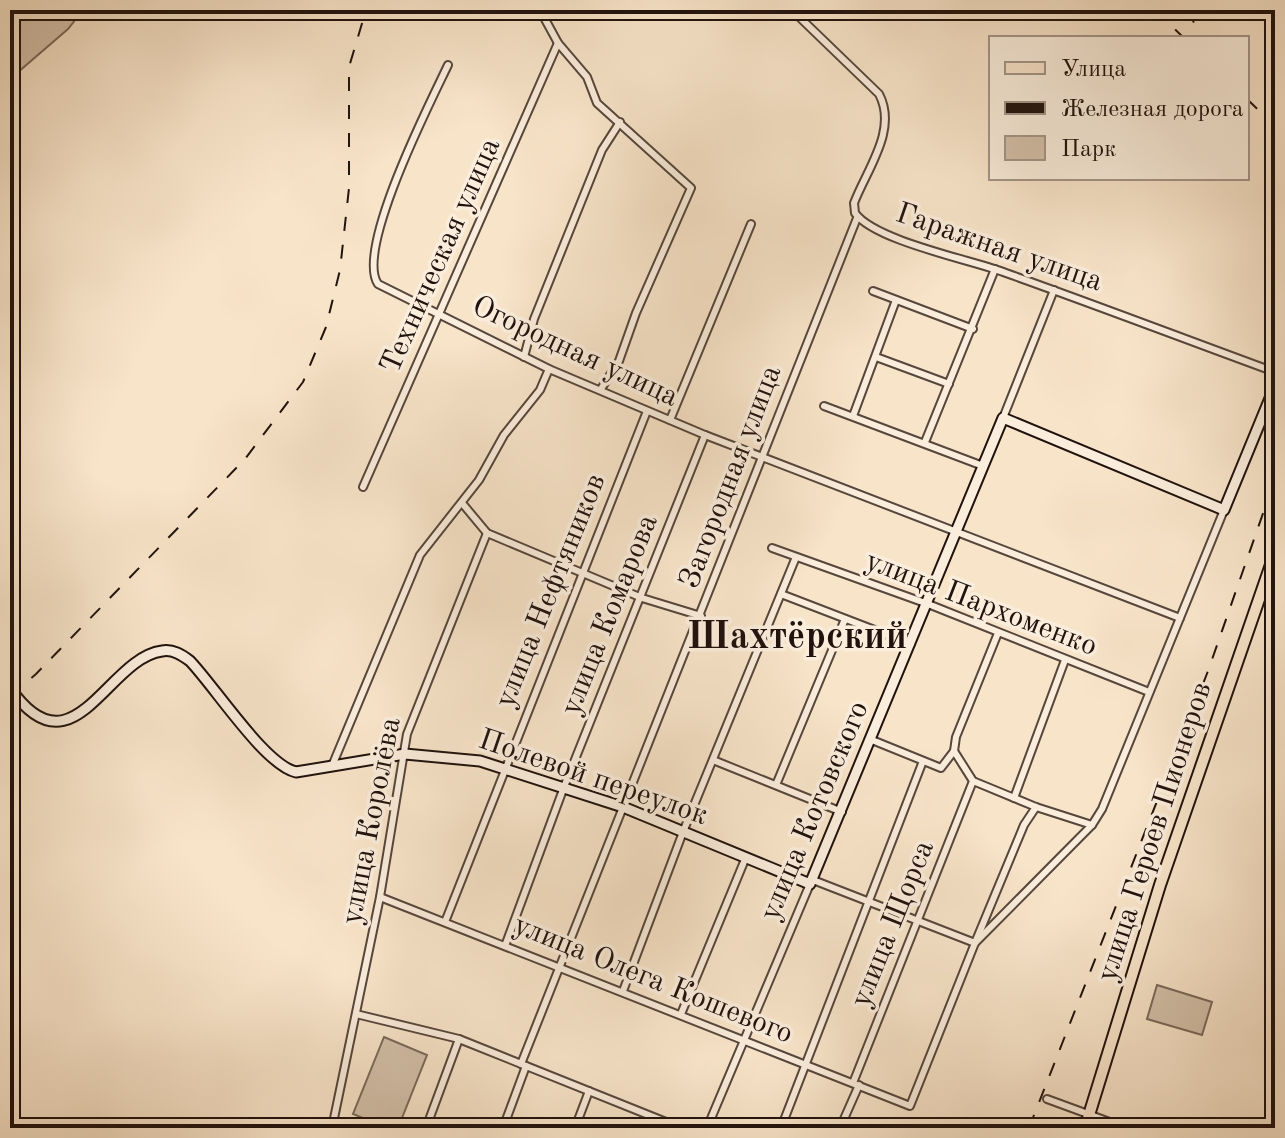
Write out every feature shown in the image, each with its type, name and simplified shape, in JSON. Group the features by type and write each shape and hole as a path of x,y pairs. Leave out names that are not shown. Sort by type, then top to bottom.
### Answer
{"main road":[{"name":"улица Героев Пионеров","path":"1089,1124 1160,885 1275,553"}],"street":[{"path":"540,10 558,43 587,77 597,103 691,188 636,313 619,361 601,389"},
{"name":"Гаражная улица","path":"792,10 879,94 886,110 885,129 854,203 857,218 916,245 995,269 1275,372"},
{"name":"Техническая улица","path":"363,487 558,43"},
{"name":"Огородная улица","path":"448,65 391,191 378,235 374,280 384,288 549,369 705,435 955,534"},
{"path":"524,357 534,319 602,150 620,122"},
{"name":"Загородная улица","path":"503,1128 561,966 857,218"},
{"path":"670,420 751,224"},
{"path":"925,442 995,269"},
{"name":"улица Котовского","path":"707,1128 872,740 1054,290"},
{"path":"873,291 973,329"},
{"path":"853,416 896,300"},
{"path":"876,357 949,384"},
{"name":"улица Королёва","path":"332,766 420,555 479,480 504,435 540,390 549,369"},
{"name":"улица Героев Пионеров","path":"975,943 1092,825 1112,788 1275,386"},
{"path":"824,406 983,466"},
{"name":"улица Нефтяников","path":"445,922 647,411"},
{"path":"1003,418 1224,510"},
{"name":"улица Комарова","path":"505,946 564,787 705,435"},
{"path":"462,503 487,533 642,598 701,616"},
{"name":"улица Королёва","path":"332,1128 380,897 409,726 487,533"},
{"path":"955,534 1180,618"},
{"name":"улица Пархоменко","path":"772,548 928,604 1149,692"},
{"path":"623,991 683,832 796,557"},
{"path":"781,594 911,644"},
{"path":"776,785 845,619"},
{"path":"872,740 941,768 954,751 956,737 998,633"},
{"name":"Полевой переулок","path":"10,688 40,717 54,721 67,719 99,700 151,654 173,651 200,672 279,765 296,772 405,754 458,757 505,766 623,807 975,943"},
{"path":"1014,798 1065,660"},
{"path":"954,751 973,781 1036,807 1092,825"},
{"path":"713,760 842,812"},
{"path":"781,1128 867,899 923,761"},
{"name":"улица Щорса","path":"840,1128 973,781"},
{"path":"975,943 1024,825 1036,807"},
{"path":"681,1014 746,857"},
{"name":"улица Олега Кошевого","path":"380,897 745,1038 910,1106 975,943"},
{"path":"356,1014 412,1025 459,1039 681,1128"},
{"path":"426,1128 459,1039"},
{"path":"575,1128 589,1091"},
{"path":"1047,1099 1089,1124 1126,1128"}],"green space":[{"path":"10,10 83,10 68,29 10,79"},
{"path":"1157,985 1212,1002 1202,1035 1147,1019"},
{"path":"384,1037 427,1055 398,1128 387,1128 353,1114"}],"railway":[{"path":"10,696 36,674 245,459 303,382 326,327 340,270 349,188 349,67 366,10"},
{"path":"1155,10 1182,36"},
{"path":"1188,10 1200,36"},
{"path":"1249,101 1275,126"},
{"path":"1029,1128 1208,671 1275,479"}],"district":[{"name":"Шахтёрский","path":"797,638"}]}
